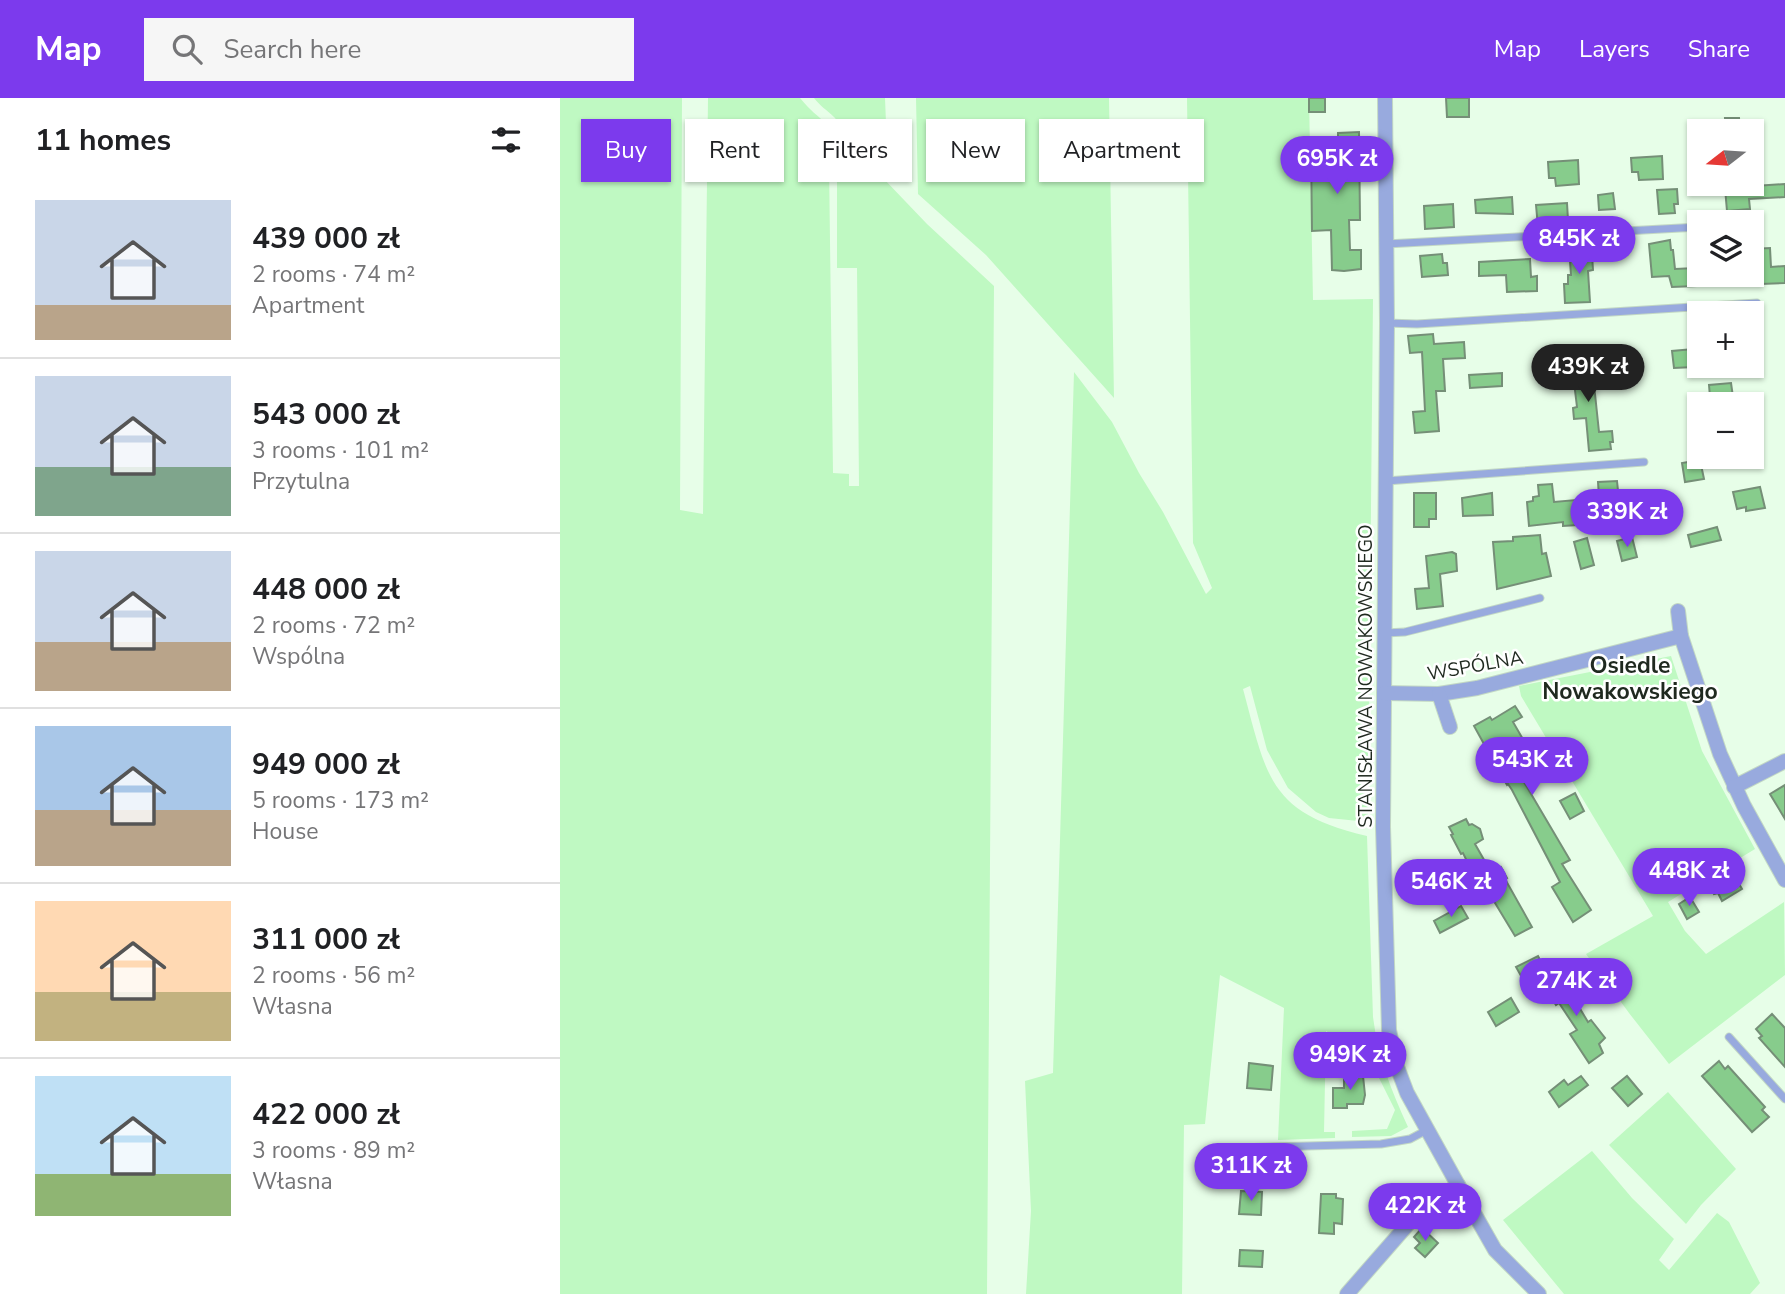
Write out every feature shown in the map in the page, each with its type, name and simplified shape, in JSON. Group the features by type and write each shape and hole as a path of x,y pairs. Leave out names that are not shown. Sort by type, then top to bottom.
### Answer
{"street":[{"name":"STANISŁAWA NOWAKOWSKIEGO","path":"1385,98 1387,323 1384,861 1389,1030 1396,1064 1407,1093 1458,1185 1495,1250 1539,1294"},
{"path":"1678,611 1681,636 1713,736 1734,787 1785,880"},
{"name":"WSPÓLNA","path":"1384,693 1439,694 1485,686 1681,636"},
{"path":"1439,694 1450,727"},
{"path":"1734,787 1785,761"},
{"path":"1347,1294 1416,1214 1458,1185"}],"lane":[{"path":"1386,244 1687,228"},
{"path":"1387,323 1431,323 1687,307"},
{"path":"1386,481 1644,462"},
{"path":"1385,633 1405,632 1540,597"},
{"path":"1730,1037 1785,1099"},
{"path":"1237,1148 1381,1144 1410,1139 1428,1129"}],"green space":[{"path":"560,98 682,98 680,510 703,514 707,182 784,182 784,119 708,119 708,98 800,98 821,119 798,119 798,182 829,182 833,473 849,474 849,486 859,486 857,268 837,268 837,182 887,182 927,224 994,286 987,1294 560,1294"},
{"path":"814,98 885,98 886,119 836,119"},
{"path":"916,98 1109,98 1109,119 1039,119 1039,182 1110,182 1114,398 986,255 918,194"},
{"path":"1187,98 1309,98 1313,300 1373,299 1368,822 1329,818 1316,812 1288,788 1267,750 1250,686 1243,689 1259,746 1277,787 1291,803 1310,816 1335,827 1367,836 1373,1017 1386,1073 1408,1127 1391,1136 1352,1137 1352,1131 1387,1129 1395,1110 1371,1055 1326,1031 1324,1132 1335,1132 1335,1138 1278,1140 1284,1008 1220,975 1205,1124 1184,1125 1182,1294 1026,1294 1031,1211 1025,1081 1053,1073 1074,372 1112,422 1206,594 1212,588 1193,543 1188,182 1204,182 1204,119 1187,119"},
{"path":"1671,656 1702,751 1755,849 1668,902 1685,931 1706,954 1784,902 1785,975 1669,1064 1586,954 1653,916 1521,696 1519,686"},
{"path":"1668,1092 1736,1169 1686,1224 1609,1145"},
{"path":"1592,1151 1632,1198 1674,1239 1659,1260 1669,1270 1717,1213 1729,1222 1760,1283 1750,1294 1564,1294 1503,1220"}],"building":[{"path":"1309,98 1325,98 1325,112 1309,112"},
{"path":"1446,98 1469,98 1469,117 1447,117"},
{"path":"1359,132 1360,220 1349,220 1350,250 1361,250 1361,269 1332,270 1331,230 1312,231 1311,146 1338,145 1338,133"},
{"path":"1662,156 1663,179 1639,180 1638,172 1632,172 1631,158"},
{"path":"1578,160 1579,184 1556,186 1555,178 1549,178 1548,162"},
{"path":"1785,184 1785,197 1749,199 1750,209 1727,210 1726,196 1764,196 1764,185"},
{"path":"1677,189 1678,204 1674,204 1675,213 1659,214 1657,190"},
{"path":"1613,193 1615,209 1599,210 1598,195"},
{"path":"1512,197 1513,214 1476,213 1475,200"},
{"path":"1567,203 1568,220 1555,221 1555,226 1538,227 1536,205"},
{"path":"1453,204 1454,227 1425,229 1424,206"},
{"path":"1670,240 1675,269 1687,268 1687,286 1672,287 1669,276 1652,277 1649,244"},
{"path":"1588,246 1593,270 1588,271 1590,302 1565,303 1564,284 1568,284 1568,275 1571,275 1569,247"},
{"path":"1764,248 1770,248 1771,267 1785,266 1785,283 1764,284"},
{"path":"1442,254 1443,263 1447,263 1448,275 1422,277 1420,256"},
{"path":"1530,259 1531,277 1537,276 1537,291 1507,292 1506,275 1479,276 1479,262"},
{"path":"1433,334 1434,344 1464,342 1465,358 1443,359 1445,391 1436,391 1439,431 1415,433 1413,412 1425,411 1422,352 1410,353 1408,336"},
{"path":"1687,350 1687,367 1674,368 1672,351"},
{"path":"1591,356 1599,432 1612,431 1611,449 1589,451 1586,418 1574,419 1573,408 1577,407 1571,357"},
{"path":"1637,363 1638,374 1602,377 1601,367"},
{"path":"1502,373 1502,386 1470,388 1469,375"},
{"path":"1731,383 1732,392 1710,392 1709,385"},
{"path":"1687,462 1687,469 1702,469 1704,479 1685,482 1682,463"},
{"path":"1617,481 1620,510 1600,512 1598,482"},
{"path":"1552,484 1554,502 1576,500 1578,525 1563,526 1563,522 1529,526 1527,502 1539,496 1538,485"},
{"path":"1760,487 1765,508 1746,511 1746,507 1737,509 1733,492"},
{"path":"1414,493 1436,493 1436,519 1429,519 1429,527 1414,527"},
{"path":"1492,493 1493,515 1463,516 1462,498"},
{"path":"1717,527 1721,540 1691,547 1688,535"},
{"path":"1540,535 1542,554 1546,553 1551,576 1497,589 1493,542"},
{"path":"1632,537 1637,557 1622,561 1617,541"},
{"path":"1587,538 1594,565 1581,569 1574,542"},
{"path":"1452,552 1456,554 1457,571 1440,574 1443,606 1417,609 1415,589 1429,588 1426,556"},
{"path":"1515,706 1522,717 1513,722 1531,753 1548,745 1562,771 1548,779 1541,765 1521,777 1570,860 1562,864 1591,910 1573,922 1552,887 1560,882 1512,790 1497,768 1501,767 1474,726 1490,717 1492,720"},
{"path":"1785,785 1785,819 1770,794"},
{"path":"1575,793 1584,811 1570,819 1560,801"},
{"path":"1466,819 1469,825 1480,829 1483,839 1475,844 1491,872 1501,867 1532,927 1515,936 1492,898 1486,900 1451,835 1453,834 1449,827"},
{"path":"1730,869 1742,889 1722,901 1708,883"},
{"path":"1690,897 1699,912 1687,919 1679,904"},
{"path":"1461,906 1468,918 1440,933 1434,921"},
{"path":"1538,956 1546,972 1525,983 1516,967"},
{"path":"1558,972 1588,1022 1591,1020 1605,1038 1599,1044 1603,1053 1589,1063 1570,1034 1577,1030 1559,1003 1556,1005 1542,982"},
{"path":"1511,998 1519,1012 1496,1026 1488,1012"},
{"path":"1772,1014 1785,1028 1785,1067 1759,1038 1762,1036 1756,1029"},
{"path":"1328,1041 1338,1041 1345,1045 1345,1058 1328,1057"},
{"path":"1719,1061 1725,1069 1728,1066 1765,1107 1762,1110 1769,1117 1752,1132 1702,1076"},
{"path":"1249,1063 1273,1066 1271,1090 1247,1088"},
{"path":"1357,1073 1363,1076 1363,1104 1347,1104 1347,1108 1333,1108 1333,1088 1344,1088 1344,1074"},
{"path":"1581,1076 1588,1085 1559,1107 1549,1092 1564,1080 1568,1085"},
{"path":"1627,1076 1642,1094 1628,1106 1612,1088"},
{"path":"1241,1191 1262,1192 1261,1215 1239,1214"},
{"path":"1321,1194 1336,1194 1336,1198 1343,1199 1342,1224 1334,1223 1334,1234 1319,1233"},
{"path":"1422,1228 1438,1243 1425,1257 1415,1248 1420,1243 1414,1237"},
{"path":"1240,1250 1263,1251 1262,1267 1239,1266"}],"district":[{"name":"Osiedle Nowakowskiego","path":"1630,678"}]}
